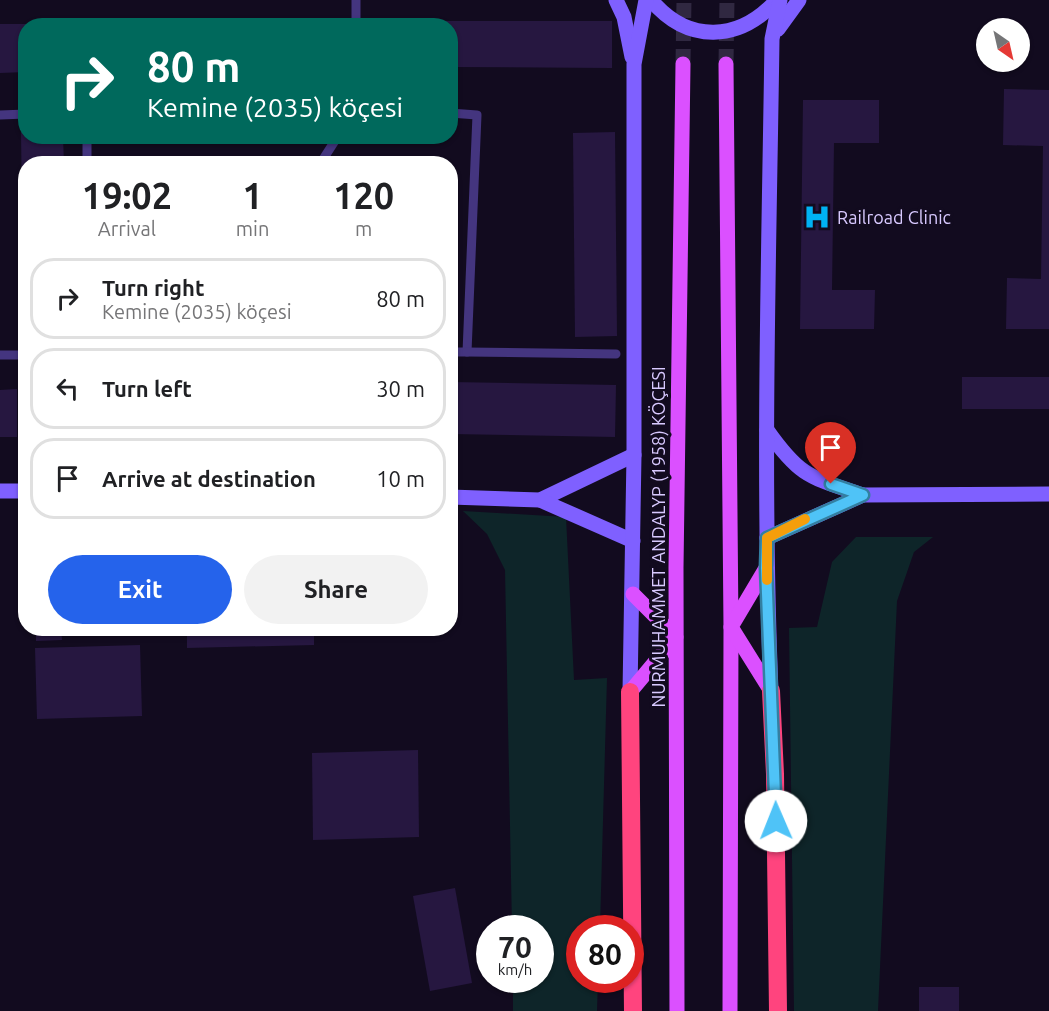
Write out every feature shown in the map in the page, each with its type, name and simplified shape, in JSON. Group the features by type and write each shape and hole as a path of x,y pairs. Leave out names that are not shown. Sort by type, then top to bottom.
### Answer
{"highway":[{"path":"630,692 629,789 633,1011"},
{"path":"771,692 775,774 778,1011"}],"main road":[{"path":"616,0 624,17 634,64"},
{"path":"630,692 634,455 634,64 646,0"},
{"path":"651,0 664,15 687,28 714,33 740,28 763,15 778,0"},
{"path":"771,692 766,568 767,430 772,39 778,0"},
{"path":"772,39 799,0"},
{"name":"NURMUHAMMET ANDALYP (1958) KÖÇESI","path":"677,1011 676,637 683,64"},
{"path":"726,64 731,627 730,1011"},
{"path":"767,430 797,468 814,479 863,495 1049,494"},
{"path":"458,497 540,500 634,455"},
{"path":"0,491 18,491"},
{"path":"767,538 863,495"},
{"name":"NURMUHAMMET ANDALYP (1958) KÖÇESI","path":"540,500 633,541"},
{"path":"731,627 766,568"},
{"path":"630,692 676,637 633,594"},
{"path":"731,627 771,692"}],"lane":[{"path":"356,0 356,18"},
{"path":"0,115 18,114"},
{"path":"458,114 477,115 467,352"},
{"path":"458,352 616,354"},
{"path":"0,355 18,355"}],"green space":[{"path":"463,511 566,517 574,680 607,678 600,915 566,915 566,993 598,993 597,1011 513,1011 513,993 554,993 554,915 512,915 505,570 487,534"},
{"path":"856,537 933,537 914,552 897,601 878,1011 794,1011 789,628 817,627 832,562"}],"building":[{"path":"458,21 612,21 612,68 458,67"},
{"path":"0,24 18,24 18,72 0,73"},
{"path":"1004,89 1049,90 1049,329 1006,329 1007,278 1041,279 1043,146 1003,145"},
{"name":"Railroad Clinic","path":"803,100 879,100 879,143 834,143 832,290 875,290 874,329 800,329"},
{"path":"615,132 617,336 575,337 573,133"},
{"path":"21,144 63,144 64,156 21,156"},
{"path":"962,377 1049,377 1049,409 962,409"},
{"path":"458,382 616,385 615,437 458,434"},
{"path":"17,389 17,437 0,437 0,390"},
{"path":"36,636 62,636 62,640 36,641"},
{"path":"187,636 314,636 314,645 187,648"},
{"path":"140,645 142,716 37,719 35,648"},
{"path":"418,750 419,837 313,840 312,753"},
{"path":"455,888 472,983 430,991 413,896"},
{"path":"919,987 959,987 959,1011 919,1011"}],"tunnel":[{"path":"683,64 684,0"},
{"path":"726,64 727,0"}],"slow traffic":[{"path":"767,580 767,538 805,519"}],"place":[{"name":"Railroad Clinic","path":"817,217"}],"route":[{"path":"776,821 766,568 767,538 863,495 831,484"}]}
